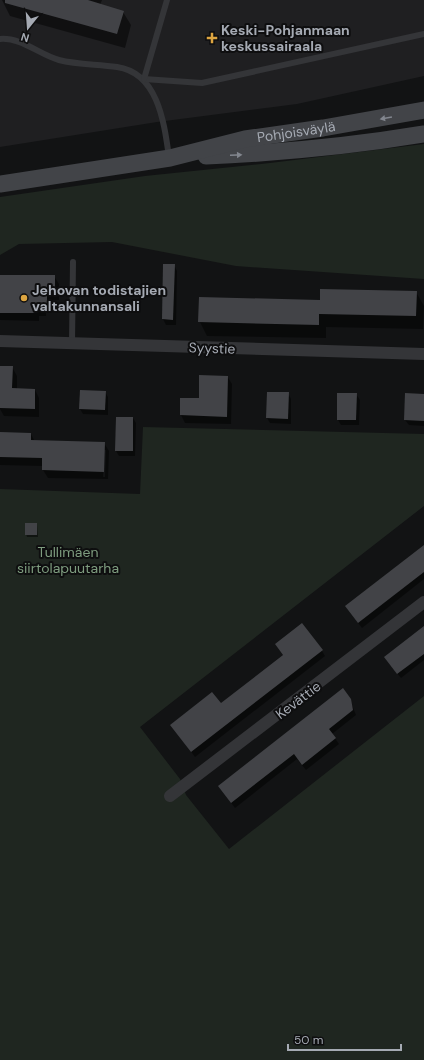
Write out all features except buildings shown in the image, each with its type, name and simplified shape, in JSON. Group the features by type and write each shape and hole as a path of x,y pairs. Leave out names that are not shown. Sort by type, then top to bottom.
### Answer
{"main road":[{"name":"Pohjoisväylä","path":"0,184 170,158 245,139 323,128 424,110"},
{"name":"Pohjoisväylä","path":"170,158 250,155 381,141 424,134"}],"street":[{"name":"Syystie","path":"0,341 424,354"},
{"name":"Kevättie","path":"170,796 424,602"}],"lane":[{"path":"167,0 144,79 152,93 161,117 170,158"},
{"path":"0,39 16,41 58,60 128,69 144,79 202,83 424,34"},
{"path":"72,343 73,262"}],"shaded area":[{"name":"Keski-Pohjanmaan keskussairaala","path":"0,0 424,0 424,76 297,104 157,122 0,147"}],"green space":[{"path":"424,144 424,279 236,266 112,242 19,244 0,255 0,197 145,176 270,163"},
{"name":"Tullimäen siirtolapuutarha","path":"143,427 424,434 424,506 140,727 180,779 186,795 229,849 424,696 424,1060 0,1060 0,489 140,494"}],"place":[{"name":"Keski-Pohjanmaan keskussairaala","path":"212,38"},
{"name":"Jehovan todistajien valtakunnansali","path":"24,298"}]}
